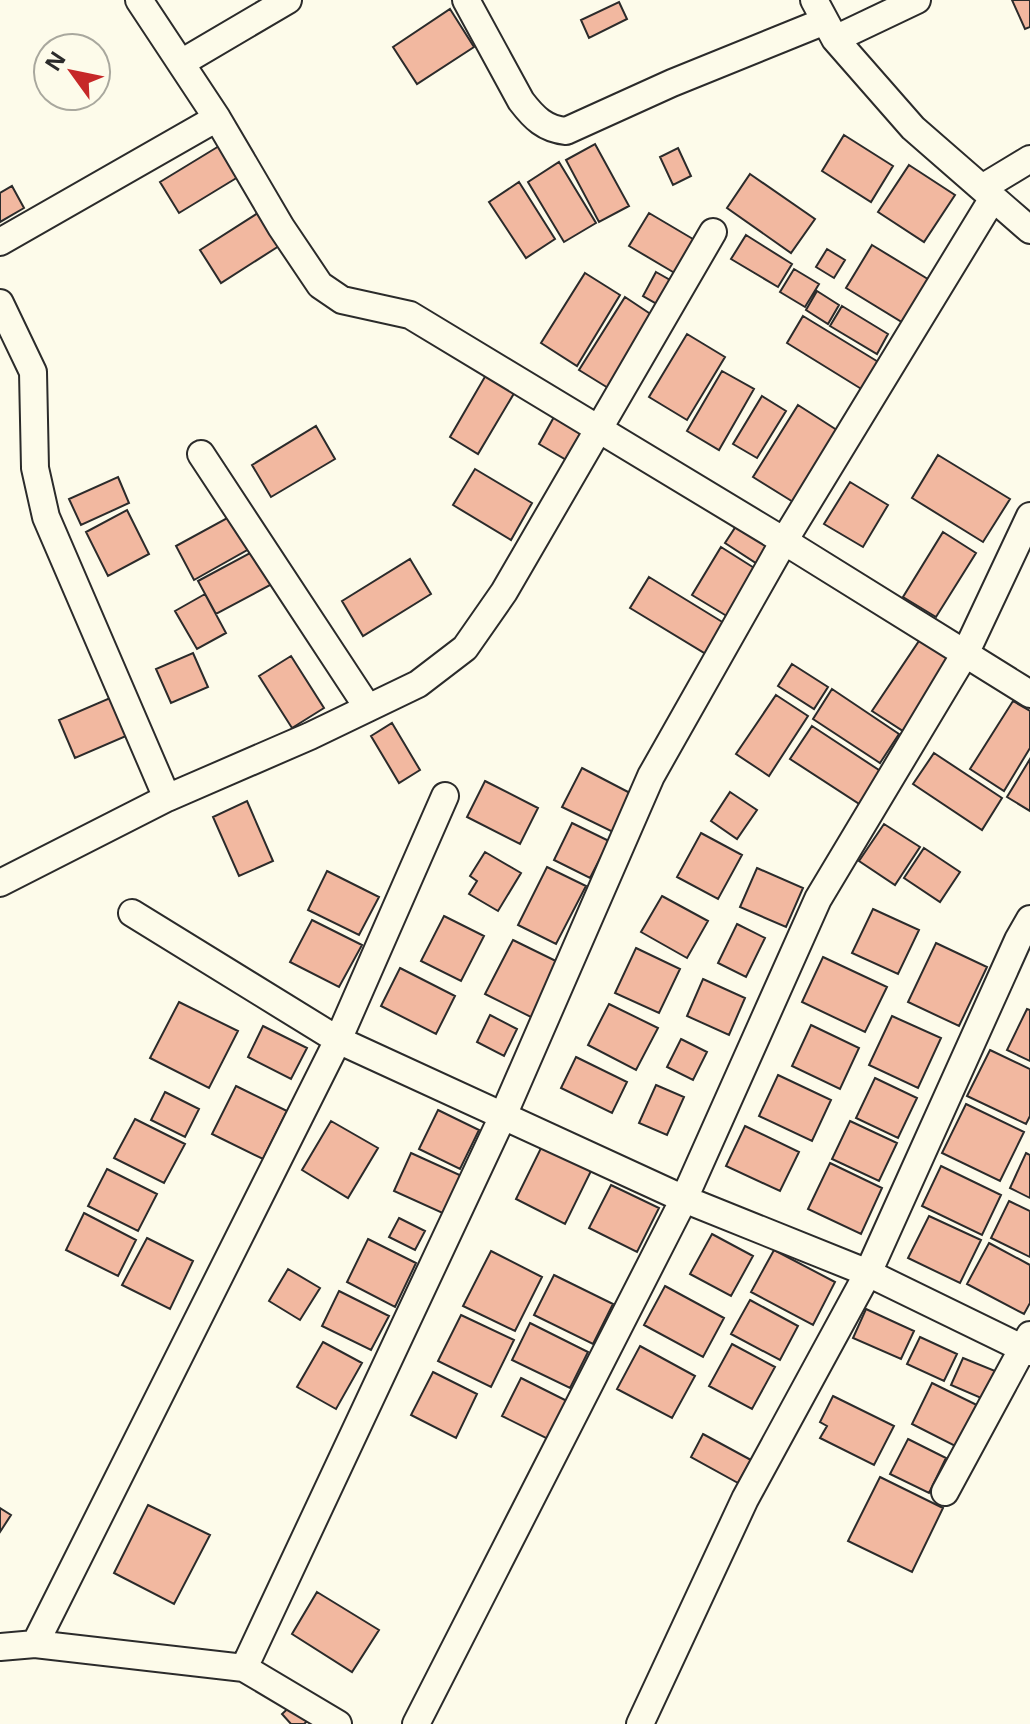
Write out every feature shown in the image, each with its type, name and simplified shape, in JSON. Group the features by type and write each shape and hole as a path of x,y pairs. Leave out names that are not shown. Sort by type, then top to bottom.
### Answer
{"street":[{"path":"139,0 217,118 281,227 320,285 342,300 410,315 966,652 1030,694"},
{"path":"181,63 288,0"},
{"path":"466,0 521,101 533,116 550,129 566,131 825,20 917,0"},
{"path":"825,20 913,128 1030,230"},
{"path":"0,242 217,118"},
{"path":"244,1668 502,1118 651,776 784,541 988,193 1030,159"},
{"path":"0,883 167,798 310,736 418,684 465,648 504,592 713,232"},
{"path":"0,303 33,372 35,468 46,517 167,798"},
{"path":"201,454 368,708"},
{"path":"416,1724 684,1199 818,899 966,652 1030,516"},
{"path":"35,1644 338,1040 445,796"},
{"path":"132,913 338,1040 684,1199 868,1273 1028,1346 945,1492"},
{"path":"640,1724 745,1499 868,1273 1011,954 1030,919"},
{"path":"0,1647 35,1644 244,1668 338,1724"}],"building":[{"path":"1012,0 1030,0 1030,27 1025,29"},
{"path":"619,2 627,19 589,38 581,20"},
{"path":"450,9 474,47 417,84 393,47"},
{"path":"844,135 893,166 871,202 822,171"},
{"path":"224,143 243,174 179,213 160,182"},
{"path":"595,144 629,206 599,222 566,160"},
{"path":"678,148 691,176 673,185 660,157"},
{"path":"559,162 596,223 564,242 528,182"},
{"path":"909,165 955,195 924,242 878,212"},
{"path":"750,174 815,219 791,253 727,208"},
{"path":"519,182 555,239 526,258 489,202"},
{"path":"12,186 24,208 0,222 0,193"},
{"path":"258,213 279,246 221,283 200,250"},
{"path":"649,213 698,242 678,275 629,246"},
{"path":"746,235 792,264 778,287 731,259"},
{"path":"872,245 936,284 910,327 846,288"},
{"path":"827,249 845,260 834,278 816,267"},
{"path":"794,269 819,284 805,307 780,292"},
{"path":"656,272 677,284 664,308 643,296"},
{"path":"585,273 620,295 577,366 541,343"},
{"path":"817,291 839,305 828,324 806,310"},
{"path":"625,297 658,319 613,391 579,370"},
{"path":"842,306 888,334 877,354 830,326"},
{"path":"803,316 880,363 863,390 787,343"},
{"path":"687,334 725,357 687,420 649,397"},
{"path":"490,368 519,385 478,454 450,437"},
{"path":"722,371 754,389 719,450 687,431"},
{"path":"762,396 786,411 757,458 733,444"},
{"path":"798,405 843,434 798,505 753,477"},
{"path":"559,408 595,429 575,465 539,444"},
{"path":"316,426 335,459 271,497 252,465"},
{"path":"938,455 1010,499 983,542 912,498"},
{"path":"475,469 532,503 511,540 453,505"},
{"path":"118,477 129,503 81,525 69,499"},
{"path":"850,482 888,505 863,547 824,524"},
{"path":"127,510 149,554 108,576 86,532"},
{"path":"240,511 258,544 194,580 176,546"},
{"path":"742,517 779,541 762,567 725,543"},
{"path":"943,532 976,553 936,617 903,597"},
{"path":"267,544 285,577 216,614 198,581"},
{"path":"721,547 759,571 730,618 692,595"},
{"path":"410,559 431,594 363,636 342,601"},
{"path":"649,577 724,623 706,654 630,608"},
{"path":"205,594 226,633 197,649 175,611"},
{"path":"921,638 951,658 903,731 872,711"},
{"path":"193,653 208,687 171,703 156,669"},
{"path":"291,656 324,708 292,728 259,676"},
{"path":"792,664 828,687 814,709 778,686"},
{"path":"131,689 147,727 75,758 59,720"},
{"path":"832,689 899,734 880,763 813,719"},
{"path":"776,695 808,716 769,776 736,754"},
{"path":"1013,701 1030,711 1030,748 1004,791 970,769"},
{"path":"392,723 420,770 399,783 371,736"},
{"path":"812,726 885,774 864,807 790,759"},
{"path":"934,753 1002,798 982,830 913,784"},
{"path":"1030,759 1030,811 1007,797"},
{"path":"582,768 632,794 613,832 562,807"},
{"path":"485,781 538,808 520,844 467,817"},
{"path":"730,792 757,810 737,839 711,821"},
{"path":"247,801 273,861 239,876 213,817"},
{"path":"572,823 609,841 590,878 554,860"},
{"path":"884,824 920,847 895,885 859,861"},
{"path":"701,833 742,855 718,899 677,877"},
{"path":"924,848 960,872 940,902 904,878"},
{"path":"485,852 521,873 498,911 469,894 477,881 470,876"},
{"path":"547,867 586,886 556,944 518,925"},
{"path":"757,868 803,888 786,927 740,907"},
{"path":"327,871 379,897 359,935 308,910"},
{"path":"662,896 708,921 687,958 641,932"},
{"path":"873,909 919,930 898,974 852,953"},
{"path":"444,916 484,936 461,981 421,961"},
{"path":"312,920 362,945 339,987 290,962"},
{"path":"737,924 765,938 746,977 718,963"},
{"path":"513,940 562,964 535,1019 485,994"},
{"path":"936,943 987,967 959,1026 908,1002"},
{"path":"636,948 680,969 659,1013 615,993"},
{"path":"823,957 887,987 865,1032 802,1002"},
{"path":"400,968 455,996 436,1034 381,1006"},
{"path":"703,979 745,998 729,1035 687,1016"},
{"path":"179,1002 238,1031 209,1088 150,1058"},
{"path":"609,1004 658,1028 636,1070 588,1045"},
{"path":"1027,1009 1030,1010 1030,1061 1007,1050"},
{"path":"490,1015 517,1029 504,1056 477,1042"},
{"path":"892,1016 941,1038 918,1088 869,1065"},
{"path":"811,1025 859,1048 840,1089 792,1066"},
{"path":"263,1026 307,1048 291,1079 248,1057"},
{"path":"681,1039 707,1052 693,1080 667,1067"},
{"path":"990,1050 1030,1069 1030,1116 1026,1124 967,1096"},
{"path":"576,1057 627,1082 612,1113 561,1088"},
{"path":"778,1075 831,1100 812,1141 759,1116"},
{"path":"875,1078 917,1098 898,1138 856,1118"},
{"path":"656,1085 684,1097 667,1135 639,1123"},
{"path":"236,1086 287,1111 263,1159 212,1134"},
{"path":"165,1092 199,1109 185,1137 151,1120"},
{"path":"966,1104 1024,1132 1000,1181 942,1153"},
{"path":"438,1110 479,1130 460,1169 419,1149"},
{"path":"135,1119 185,1144 164,1183 114,1158"},
{"path":"331,1121 378,1148 348,1198 302,1170"},
{"path":"850,1121 897,1143 879,1181 832,1159"},
{"path":"745,1126 799,1152 780,1191 726,1166"},
{"path":"542,1146 591,1171 565,1224 516,1199"},
{"path":"411,1153 464,1177 447,1215 394,1191"},
{"path":"1026,1153 1030,1155 1030,1198 1010,1188"},
{"path":"830,1163 882,1188 861,1234 808,1209"},
{"path":"941,1166 1001,1195 982,1235 922,1206"},
{"path":"107,1169 157,1194 138,1231 88,1206"},
{"path":"611,1185 659,1208 637,1252 589,1228"},
{"path":"1009,1201 1030,1211 1030,1257 991,1238"},
{"path":"84,1213 136,1240 118,1276 66,1250"},
{"path":"929,1216 981,1240 960,1283 908,1258"},
{"path":"399,1218 425,1231 415,1250 389,1237"},
{"path":"712,1234 753,1256 731,1296 690,1274"},
{"path":"147,1238 193,1261 170,1309 122,1285"},
{"path":"368,1239 416,1263 395,1307 347,1282"},
{"path":"989,1243 1030,1265 1030,1303 1024,1314 967,1284"},
{"path":"774,1250 835,1282 813,1325 751,1292"},
{"path":"491,1251 542,1277 515,1331 463,1306"},
{"path":"288,1269 320,1288 300,1320 269,1301"},
{"path":"554,1275 613,1304 593,1344 534,1315"},
{"path":"665,1286 724,1318 703,1357 644,1325"},
{"path":"339,1291 389,1316 371,1350 322,1326"},
{"path":"750,1300 798,1326 780,1360 731,1334"},
{"path":"866,1309 914,1331 901,1359 853,1338"},
{"path":"461,1315 514,1340 491,1387 438,1361"},
{"path":"530,1323 588,1352 570,1388 512,1360"},
{"path":"920,1337 957,1354 944,1381 907,1364"},
{"path":"323,1342 362,1363 336,1409 297,1387"},
{"path":"732,1344 775,1367 752,1409 709,1386"},
{"path":"640,1346 695,1376 672,1418 617,1389"},
{"path":"963,1358 1000,1373 988,1401 951,1385"},
{"path":"433,1372 477,1394 456,1438 411,1415"},
{"path":"521,1378 569,1402 550,1440 502,1416"},
{"path":"932,1383 987,1410 967,1452 912,1424"},
{"path":"833,1396 894,1426 874,1465 820,1438 827,1426 820,1422"},
{"path":"703,1434 751,1460 738,1483 691,1457"},
{"path":"908,1439 946,1458 929,1493 890,1474"},
{"path":"880,1477 943,1508 912,1572 848,1541"},
{"path":"148,1505 210,1535 174,1604 114,1573"},
{"path":"0,1508 11,1515 0,1532"},
{"path":"317,1592 379,1630 352,1672 292,1634"},
{"path":"297,1700 312,1717 304,1724 291,1724 282,1714"}]}
